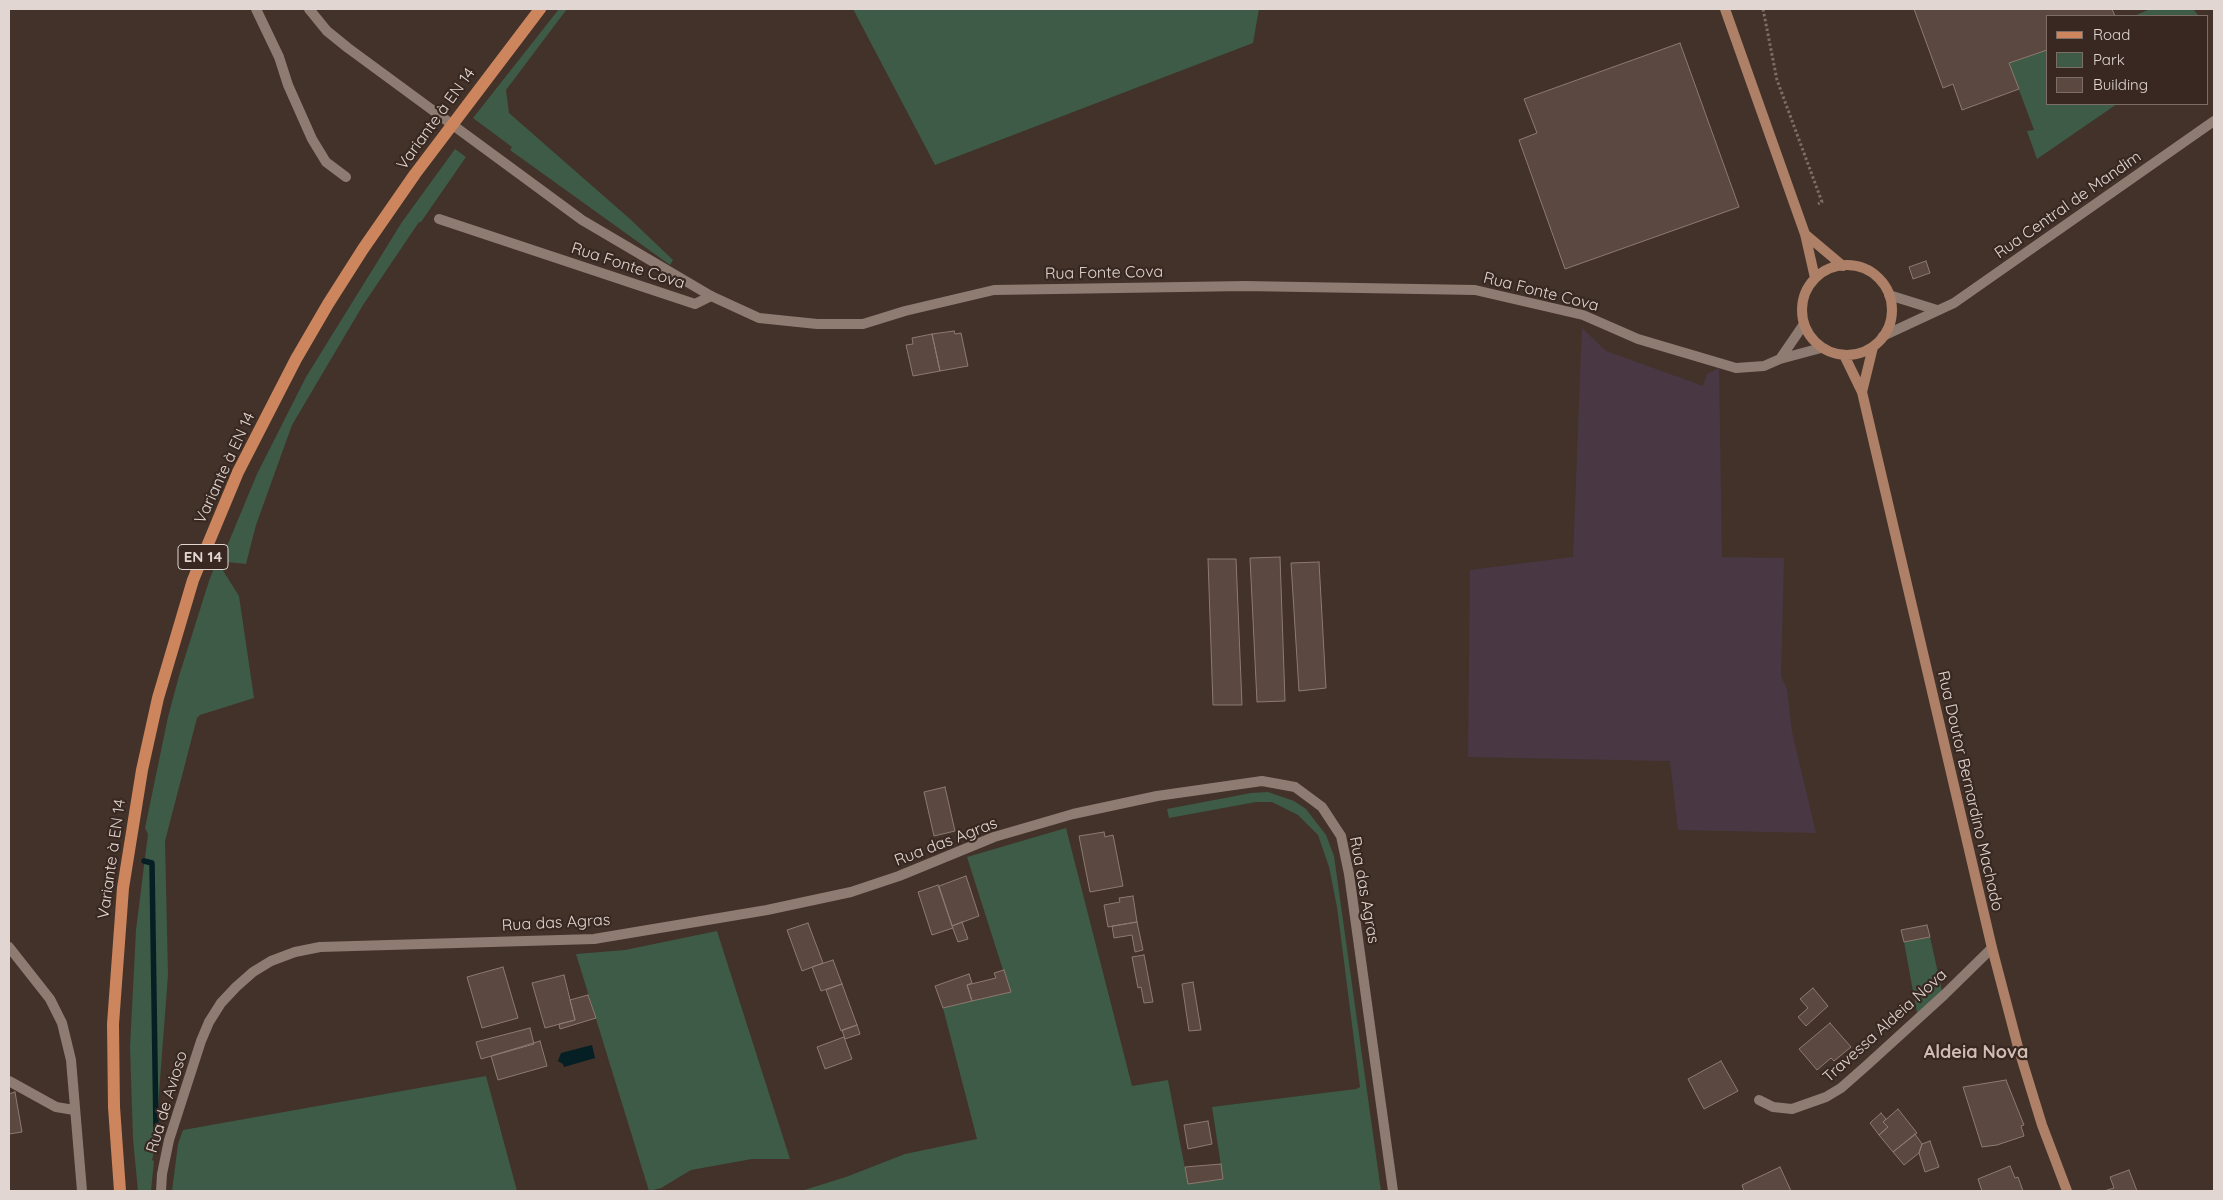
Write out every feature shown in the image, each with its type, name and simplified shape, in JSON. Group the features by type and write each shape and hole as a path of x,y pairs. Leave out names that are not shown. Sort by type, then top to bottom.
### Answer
{"main road":[{"name":"Variante à EN 14","path":"120,1191 114,1107 113,1024 123,888 142,770 158,698 193,580 238,472 296,359 328,304 363,249 415,174 540,9"},
{"path":"1725,9 1805,234 1816,278"},
{"path":"1805,234 1844,266"},
{"path":"1844,266 1858,267 1871,273 1882,282 1889,295 1892,309 1890,324 1883,336 1873,347 1854,354 1844,355 1832,353 1821,348 1811,337 1804,324 1802,312 1803,299 1808,288 1816,278 1828,269 1844,266"},
{"name":"Rua Doutor Bernardino Machado","path":"1862,392 1873,347"},
{"name":"Rua Doutor Bernardino Machado","path":"1844,355 1862,392 1992,948 2018,1047 2042,1126 2066,1191"}],"street":[{"path":"256,9 279,57 288,85 312,139 326,162 346,177"},
{"path":"309,9 327,31 412,96 582,220 711,296"},
{"name":"Rua Central de Mandim","path":"1883,336 1954,303 2214,121"},
{"name":"Rua Fonte Cova","path":"439,220 695,304 711,296 759,318 818,324 863,324 905,311 994,290 1245,286 1475,290 1583,315 1638,339 1736,368 1764,366 1780,359 1821,348"},
{"path":"1889,295 1937,310"},
{"path":"1780,359 1804,324"},
{"name":"Rua das Agras","path":"209,1022 231,992 253,972 270,961 307,948 594,939 767,910 859,889 899,876 994,838 1074,814 1158,796 1262,781 1296,787 1322,807 1341,836 1349,874 1393,1191"},
{"path":"9,947 50,999 62,1023 71,1060 82,1191"},
{"name":"Travessa Aldeia Nova","path":"1759,1100 1773,1107 1792,1109 1826,1098 1841,1088 1873,1060 1992,948"},
{"name":"Rua de Avioso","path":"161,1191 162,1174 169,1140 198,1049 209,1022"},
{"path":"9,1081 56,1107 74,1110"}],"path":[{"path":"1763,9 1777,80 1822,202 1818,204"}],"shaded area":[{"path":"1582,328 1606,351 1703,386 1707,374 1719,368 1722,557 1784,558 1781,676 1787,689 1792,732 1816,833 1678,830 1670,761 1468,757 1470,570 1573,557"}],"green space":[{"path":"559,9 567,9 506,90 509,113 630,219 673,260 670,265 510,150 512,147 473,118"},
{"path":"853,9 1259,9 1253,43 935,165"},
{"path":"2150,9 2193,9 2198,15 2136,15"},
{"path":"2046,50 2046,105 2116,105 2037,159 2027,131 2034,130 2009,63"},
{"path":"455,149 466,157 363,305 292,425 256,525 246,564 227,562 222,569 239,596 254,698 200,715 197,718 165,841 168,975 156,1132 159,1132 152,1160 154,1161 151,1191 138,1191 133,1139 130,1047 136,930 148,834 145,828 168,717 179,676 220,552 225,551 257,474 306,377 402,222"},
{"path":"1268,792 1294,801 1306,809 1326,835 1334,856 1381,1191 801,1191 846,1177 905,1154 977,1139 943,1008 1010,992 967,857 1066,828 1132,1086 1168,1080 1188,1184 1223,1179 1212,1107 1360,1087 1337,907 1329,867 1318,835 1298,815 1272,802 1256,802 1169,818 1167,809 1251,793"},
{"path":"717,931 790,1159 752,1159 691,1170 661,1188 649,1191 576,954 625,950"},
{"path":"1930,937 1942,991 1917,1013 1904,942"},
{"path":"486,1076 517,1191 172,1191 178,1144 183,1130"}],"water":[{"path":"592,1045 595,1058 564,1067 558,1061 561,1053"}],"building":[{"path":"1914,9 2112,9 2115,15 2046,15 2046,50 2009,63 2019,89 1962,110 1953,84 1943,88"},
{"path":"1680,43 1739,207 1565,269 1519,140 1537,133 1524,99"},
{"path":"1926,261 1930,273 1913,279 1909,267"},
{"path":"954,331 955,334 961,333 968,366 940,371 932,334"},
{"path":"932,334 940,371 913,376 906,345 913,344 912,338"},
{"path":"1280,557 1285,701 1257,702 1250,558"},
{"path":"1208,559 1236,559 1242,705 1213,705"},
{"path":"1319,562 1326,688 1299,691 1291,563"},
{"path":"945,787 955,831 934,836 924,792"},
{"path":"1104,832 1105,837 1113,835 1123,886 1090,892 1079,836"},
{"path":"966,876 979,916 952,926 939,886"},
{"path":"938,885 953,928 932,935 918,892"},
{"path":"1133,896 1137,922 1108,927 1104,905 1120,902 1119,898"},
{"path":"962,922 968,939 958,942 952,926"},
{"path":"1137,922 1143,950 1135,952 1132,935 1114,938 1112,926"},
{"path":"808,923 823,963 802,971 787,930"},
{"path":"1927,925 1930,937 1904,942 1901,930"},
{"path":"1144,955 1153,1002 1144,1003 1141,987 1138,988 1132,957"},
{"path":"833,960 842,984 821,991 812,967"},
{"path":"503,967 518,1018 482,1028 467,977"},
{"path":"1004,970 1011,992 972,1001 967,985 996,978 994,973"},
{"path":"969,974 972,983 967,985 972,1001 943,1008 935,986"},
{"path":"564,975 575,1020 545,1028 532,983"},
{"path":"1193,982 1201,1030 1189,1031 1182,984"},
{"path":"842,984 857,1025 841,1031 826,990"},
{"path":"1813,988 1828,1006 1806,1026 1798,1017 1808,1008 1800,999"},
{"path":"588,995 596,1018 560,1029 559,1024 575,1020 570,1000"},
{"path":"1830,1023 1851,1047 1834,1061 1831,1058 1817,1070 1799,1049"},
{"path":"857,1025 860,1034 845,1039 842,1030"},
{"path":"530,1028 534,1044 481,1059 476,1042"},
{"path":"844,1037 852,1059 825,1069 817,1047"},
{"path":"540,1041 547,1066 498,1080 491,1056"},
{"path":"1721,1061 1738,1091 1704,1109 1688,1079"},
{"path":"2006,1080 2024,1125 2021,1126 2024,1136 1997,1145 1982,1147 1963,1087"},
{"path":"15,1092 22,1132 9,1134 9,1094"},
{"path":"1898,1109 1917,1133 1893,1152 1879,1135 1888,1127 1883,1122"},
{"path":"1881,1113 1886,1119 1883,1122 1888,1127 1879,1135 1870,1123"},
{"path":"1208,1121 1212,1144 1188,1149 1184,1125"},
{"path":"1915,1134 1922,1144 1919,1153 1904,1165 1893,1152"},
{"path":"1930,1141 1939,1167 1925,1172 1919,1153 1922,1144"},
{"path":"1221,1164 1223,1179 1188,1184 1185,1167"},
{"path":"2010,1166 2015,1178 2018,1177 2023,1191 1982,1191 1978,1179"},
{"path":"1780,1167 1791,1191 1744,1191 1742,1185"},
{"path":"2129,1170 2137,1191 2104,1191 2114,1188 2110,1177"}],"waterway":[{"path":"144,861 152,863 156,1132"}],"district":[{"name":"Aldeia Nova","path":"1976,1053"}]}
